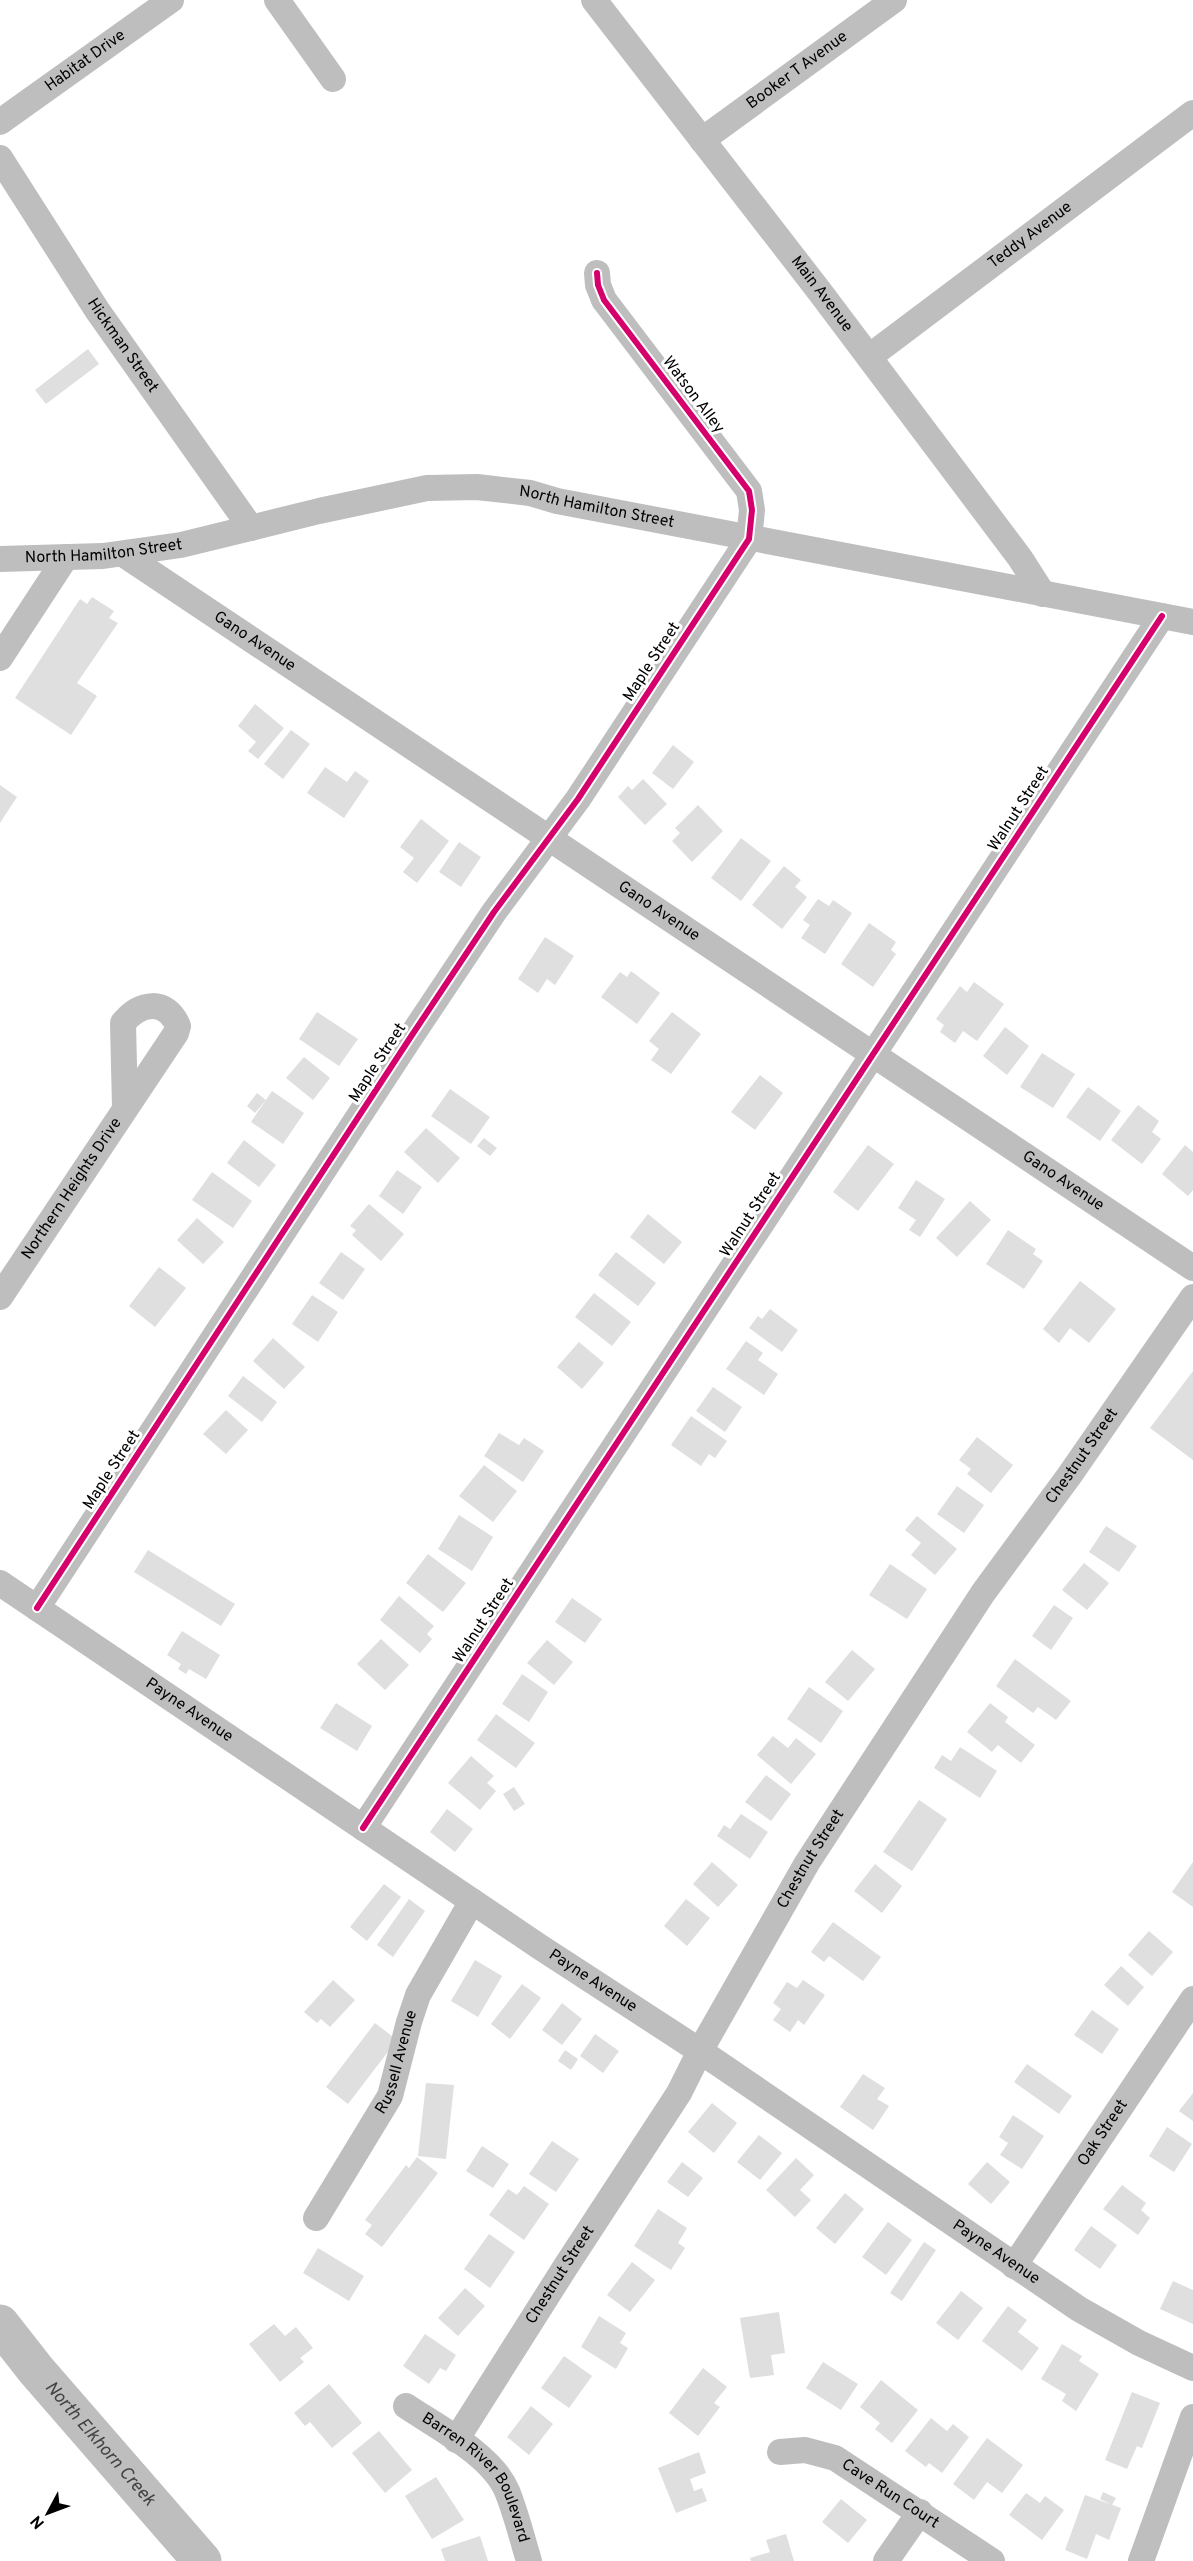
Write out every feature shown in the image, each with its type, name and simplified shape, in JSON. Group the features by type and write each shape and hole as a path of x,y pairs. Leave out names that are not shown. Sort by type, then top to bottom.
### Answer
{"street":[{"name":"Habitat Drive","path":"0,122 171,0"},
{"path":"277,0 333,79"},
{"name":"Main Avenue","path":"594,0 869,357 1020,558 1043,594"},
{"name":"Booker T Avenue","path":"702,140 894,0"},
{"name":"Teddy Avenue","path":"869,357 1193,112"},
{"name":"Hickman Street","path":"0,158 97,310 251,528"},
{"name":"Watson Alley","path":"597,273 598,285 604,300 749,491 753,510 749,539"},
{"name":"North Hamilton Street","path":"0,559 123,554 181,545 319,511 427,488 477,487 530,493 556,501 749,539 1193,622"},
{"name":"Maple Street","path":"37,1608 404,1048 547,838 578,799 749,539"},
{"name":"Gano Avenue","path":"123,554 1193,1268"},
{"path":"0,658 66,557"},
{"name":"Walnut Street","path":"363,1828 1162,616"},
{"name":"Northern Heights Drive","path":"0,1297 125,1108"},
{"name":"Chestnut Street","path":"456,2440 679,2093 700,2051 807,1863 976,1603 1069,1476 1193,1297"},
{"name":"Payne Avenue","path":"0,1583 472,1901 700,2051 1014,2266 1139,2343 1193,2368"},
{"name":"Russell Avenue","path":"316,2218 390,2096 418,1995 472,1901"},
{"name":"Oak Street","path":"1014,2266 1193,1999"},
{"name":"Barren River Boulevard","path":"406,2406 493,2469 506,2489 529,2561"},
{"path":"1141,2561 1193,2417"},
{"name":"Cave Run Court","path":"780,2452 805,2450 835,2458 992,2561"},
{"path":"886,2561 920,2512"}],"building":[{"path":"88,349 99,364 46,404 35,390"},
{"path":"92,597 114,611 109,618 118,623 77,683 97,696 71,735 15,698 80,599 87,604"},
{"path":"255,704 284,728 258,759 248,751 256,742 238,726"},
{"path":"291,730 310,744 283,779 264,764"},
{"path":"673,745 694,762 673,789 652,773"},
{"path":"325,767 347,782 355,771 369,781 344,818 307,793"},
{"path":"643,779 667,804 645,825 618,797 628,786 632,790"},
{"path":"0,785 17,797 0,823"},
{"path":"698,805 723,831 692,862 672,841 680,833 675,828"},
{"path":"421,819 449,841 417,883 403,872 414,858 400,847"},
{"path":"741,838 771,861 741,901 711,878"},
{"path":"459,842 481,857 461,887 439,872"},
{"path":"784,866 801,880 795,887 807,897 782,929 752,905"},
{"path":"818,899 829,906 833,900 852,913 825,954 801,938 810,925 803,920"},
{"path":"869,923 896,942 891,950 896,954 873,987 841,964"},
{"path":"545,937 574,956 555,985 547,979 538,993 518,979"},
{"path":"631,971 660,993 637,1024 601,997 620,972 627,977"},
{"path":"974,982 1004,1004 977,1041 963,1031 955,1043 940,1032 944,1025 936,1019 960,986 967,992"},
{"path":"317,1012 358,1039 339,1066 299,1039"},
{"path":"672,1012 701,1034 671,1074 651,1060 659,1049 649,1041"},
{"path":"1005,1027 1029,1046 1007,1075 983,1056"},
{"path":"1042,1053 1075,1074 1053,1108 1020,1087"},
{"path":"304,1057 330,1078 313,1100 286,1078"},
{"path":"760,1075 783,1093 755,1130 731,1112"},
{"path":"1088,1087 1121,1111 1100,1141 1066,1117"},
{"path":"450,1089 490,1117 471,1144 431,1116"},
{"path":"272,1091 304,1113 283,1144 251,1122"},
{"path":"257,1093 266,1100 255,1113 247,1106"},
{"path":"1138,1105 1159,1121 1152,1132 1161,1139 1142,1164 1111,1140"},
{"path":"426,1128 460,1158 438,1183 404,1152"},
{"path":"484,1138 497,1148 490,1156 477,1146"},
{"path":"244,1140 276,1165 259,1187 227,1163"},
{"path":"868,1145 894,1164 858,1211 833,1192"},
{"path":"1185,1145 1193,1152 1193,1190 1188,1196 1162,1174"},
{"path":"397,1170 422,1187 403,1214 379,1196"},
{"path":"212,1172 252,1201 233,1228 192,1200"},
{"path":"916,1180 945,1199 920,1237 909,1230 916,1220 898,1208"},
{"path":"970,1201 991,1220 957,1257 936,1238"},
{"path":"369,1204 404,1234 381,1261 352,1235 356,1230 350,1226"},
{"path":"648,1214 682,1242 664,1264 630,1237"},
{"path":"197,1218 224,1242 203,1264 177,1240"},
{"path":"1008,1230 1036,1249 1033,1254 1043,1261 1024,1289 986,1264"},
{"path":"341,1252 365,1269 343,1300 319,1283"},
{"path":"616,1252 656,1283 638,1306 598,1275"},
{"path":"159,1267 186,1288 155,1327 129,1306"},
{"path":"1080,1281 1116,1309 1089,1343 1070,1328 1059,1343 1043,1329"},
{"path":"594,1293 631,1322 612,1346 575,1317"},
{"path":"312,1295 338,1312 318,1342 292,1324"},
{"path":"770,1309 798,1330 782,1352 749,1328 758,1316 762,1319"},
{"path":"273,1338 305,1367 284,1389 253,1361"},
{"path":"746,1341 763,1353 758,1360 778,1374 764,1395 726,1369"},
{"path":"579,1342 604,1363 582,1389 557,1367"},
{"path":"1193,1371 1193,1460 1150,1428"},
{"path":"243,1376 277,1402 262,1422 228,1396"},
{"path":"713,1387 742,1407 725,1432 696,1411"},
{"path":"226,1410 248,1430 226,1454 203,1434"},
{"path":"691,1416 727,1441 715,1458 709,1454 701,1466 671,1445"},
{"path":"499,1433 519,1445 524,1438 544,1451 523,1482 484,1456"},
{"path":"977,1437 1013,1465 991,1493 967,1474 971,1469 959,1460"},
{"path":"484,1465 517,1491 493,1522 459,1496"},
{"path":"957,1486 984,1505 964,1533 937,1514"},
{"path":"459,1515 493,1537 472,1571 438,1549"},
{"path":"917,1516 957,1549 935,1575 911,1555 921,1543 905,1530"},
{"path":"1106,1526 1137,1546 1119,1572 1089,1552"},
{"path":"148,1550 235,1604 221,1626 134,1572"},
{"path":"428,1554 466,1583 443,1612 406,1583"},
{"path":"1084,1563 1109,1583 1087,1610 1062,1590"},
{"path":"890,1564 927,1589 907,1619 869,1595"},
{"path":"399,1596 434,1626 427,1634 432,1639 420,1653 380,1620"},
{"path":"572,1598 602,1619 585,1643 555,1622"},
{"path":"1054,1605 1073,1618 1051,1650 1032,1636"},
{"path":"182,1631 220,1655 206,1679 189,1669 186,1674 178,1669 181,1664 167,1655"},
{"path":"381,1639 409,1665 385,1690 357,1664"},
{"path":"547,1640 573,1662 554,1685 527,1663"},
{"path":"852,1650 875,1669 848,1701 825,1682"},
{"path":"1015,1659 1071,1701 1056,1720 1038,1707 1033,1713 996,1686"},
{"path":"522,1674 548,1692 529,1722 502,1704"},
{"path":"809,1687 843,1711 821,1743 787,1719"},
{"path":"336,1703 372,1726 357,1751 320,1728"},
{"path":"990,1703 1008,1717 1005,1722 1035,1745 1021,1763 998,1745 992,1752 967,1732"},
{"path":"496,1714 535,1743 516,1768 477,1740"},
{"path":"773,1736 788,1748 796,1738 816,1754 791,1784 757,1755"},
{"path":"960,1747 997,1771 980,1798 934,1768 942,1755 951,1761"},
{"path":"471,1756 494,1776 487,1783 496,1791 480,1810 448,1783"},
{"path":"766,1775 791,1794 771,1821 745,1802"},
{"path":"514,1787 525,1804 514,1811 503,1794"},
{"path":"919,1800 947,1819 912,1871 883,1852"},
{"path":"447,1809 473,1829 455,1852 430,1832"},
{"path":"741,1814 768,1832 750,1859 717,1836 724,1825 730,1829"},
{"path":"712,1862 738,1885 718,1907 693,1884"},
{"path":"1193,1862 1193,1907 1172,1892"},
{"path":"875,1864 902,1886 882,1913 854,1891"},
{"path":"384,1884 401,1897 367,1941 350,1927"},
{"path":"409,1899 425,1911 393,1957 377,1945"},
{"path":"686,1899 710,1918 687,1946 664,1926"},
{"path":"833,1922 881,1957 863,1981 829,1956 824,1962 811,1952"},
{"path":"1149,1931 1173,1952 1152,1976 1128,1955"},
{"path":"475,1960 502,1976 478,2017 451,2001"},
{"path":"1121,1966 1144,1987 1128,2006 1104,1985"},
{"path":"333,1980 355,2000 330,2027 321,2019 317,2023 304,2012"},
{"path":"803,1980 825,1995 804,2025 798,2020 790,2032 773,2020 781,2009 773,2003 787,1982 797,1988"},
{"path":"522,1984 541,1998 510,2039 491,2024"},
{"path":"562,2003 582,2019 562,2045 542,2030"},
{"path":"1092,2010 1119,2029 1102,2054 1074,2035"},
{"path":"375,2023 397,2040 348,2104 326,2087"},
{"path":"595,2034 619,2051 603,2073 580,2056"},
{"path":"565,2050 578,2059 571,2070 558,2061"},
{"path":"1027,2064 1072,2096 1059,2114 1014,2082"},
{"path":"863,2074 885,2088 877,2099 889,2106 873,2130 840,2107"},
{"path":"426,2083 454,2085 446,2159 418,2156"},
{"path":"1193,2093 1193,2121 1179,2111"},
{"path":"712,2103 737,2123 714,2153 688,2132"},
{"path":"1013,2115 1044,2136 1022,2169 1000,2155 1008,2143 999,2137"},
{"path":"1167,2127 1192,2144 1174,2172 1149,2156"},
{"path":"759,2135 782,2153 760,2180 737,2162"},
{"path":"552,2141 579,2159 556,2192 529,2174"},
{"path":"482,2146 509,2164 493,2188 466,2171"},
{"path":"417,2157 438,2173 382,2247 365,2234 372,2225 365,2220 406,2165 409,2168"},
{"path":"796,2158 814,2175 800,2190 811,2200 795,2217 766,2190"},
{"path":"682,2162 703,2178 688,2197 667,2182"},
{"path":"987,2162 1010,2182 991,2204 968,2184"},
{"path":"1122,2185 1146,2203 1141,2210 1150,2218 1138,2235 1103,2209"},
{"path":"524,2186 549,2204 524,2240 489,2215 508,2189 517,2195"},
{"path":"845,2193 864,2209 835,2244 816,2228"},
{"path":"658,2209 687,2228 678,2243 685,2248 671,2270 634,2246"},
{"path":"888,2222 912,2240 886,2275 862,2257"},
{"path":"1091,2226 1117,2245 1100,2269 1074,2250"},
{"path":"489,2234 515,2252 490,2288 464,2269"},
{"path":"924,2242 936,2250 902,2301 890,2293"},
{"path":"318,2248 364,2276 349,2301 303,2273"},
{"path":"632,2262 655,2280 630,2312 607,2295"},
{"path":"1173,2281 1193,2290 1193,2324 1160,2309"},
{"path":"465,2288 485,2306 458,2336 438,2318"},
{"path":"961,2291 983,2308 958,2340 936,2323"},
{"path":"1008,2306 1027,2320 1018,2332 1039,2348 1022,2371 982,2341"},
{"path":"779,2312 785,2353 771,2355 774,2375 750,2378 740,2318"},
{"path":"599,2316 626,2333 620,2343 628,2348 616,2369 581,2347"},
{"path":"274,2324 285,2336 296,2327 313,2348 300,2358 304,2362 280,2382 249,2344"},
{"path":"425,2334 456,2355 446,2371 440,2368 429,2384 403,2366"},
{"path":"1062,2344 1082,2356 1079,2361 1099,2374 1076,2411 1062,2401 1066,2394 1041,2379"},
{"path":"564,2356 592,2376 569,2408 541,2388"},
{"path":"823,2362 858,2384 841,2410 806,2388"},
{"path":"703,2368 727,2387 714,2403 720,2407 698,2436 669,2413"},
{"path":"881,2380 918,2410 892,2443 875,2429 880,2423 860,2407"},
{"path":"329,2384 362,2423 332,2448 310,2422 305,2426 294,2413"},
{"path":"1132,2392 1160,2403 1142,2448 1137,2446 1127,2469 1105,2460"},
{"path":"531,2406 553,2424 529,2455 507,2437"},
{"path":"931,2418 947,2431 953,2424 969,2437 942,2473 929,2463 926,2467 905,2451"},
{"path":"379,2431 412,2470 385,2493 352,2453"},
{"path":"987,2438 1023,2465 1002,2493 987,2482 974,2500 953,2484"},
{"path":"699,2452 706,2473 690,2479 694,2491 702,2488 707,2501 676,2513 658,2468"},
{"path":"436,2477 464,2520 432,2539 405,2496"},
{"path":"1103,2492 1116,2498 1112,2505 1100,2499"},
{"path":"1026,2493 1040,2503 1045,2496 1064,2510 1042,2540 1009,2515"},
{"path":"1085,2495 1121,2508 1109,2540 1096,2534 1087,2559 1065,2550"},
{"path":"841,2499 867,2520 848,2543 822,2522"},
{"path":"786,2534 794,2561 751,2561 750,2558 770,2552 766,2540"},
{"path":"480,2536 488,2561 445,2561 441,2549"}],"waterway":[{"name":"North Elkhorn Creek","path":"0,2324 36,2370 202,2561"}],"cycle path":[{"path":"37,1608 410,1038 494,912 578,799 749,539 752,510 749,491 604,300 598,285 597,273"},
{"path":"363,1828 1162,616"}]}
